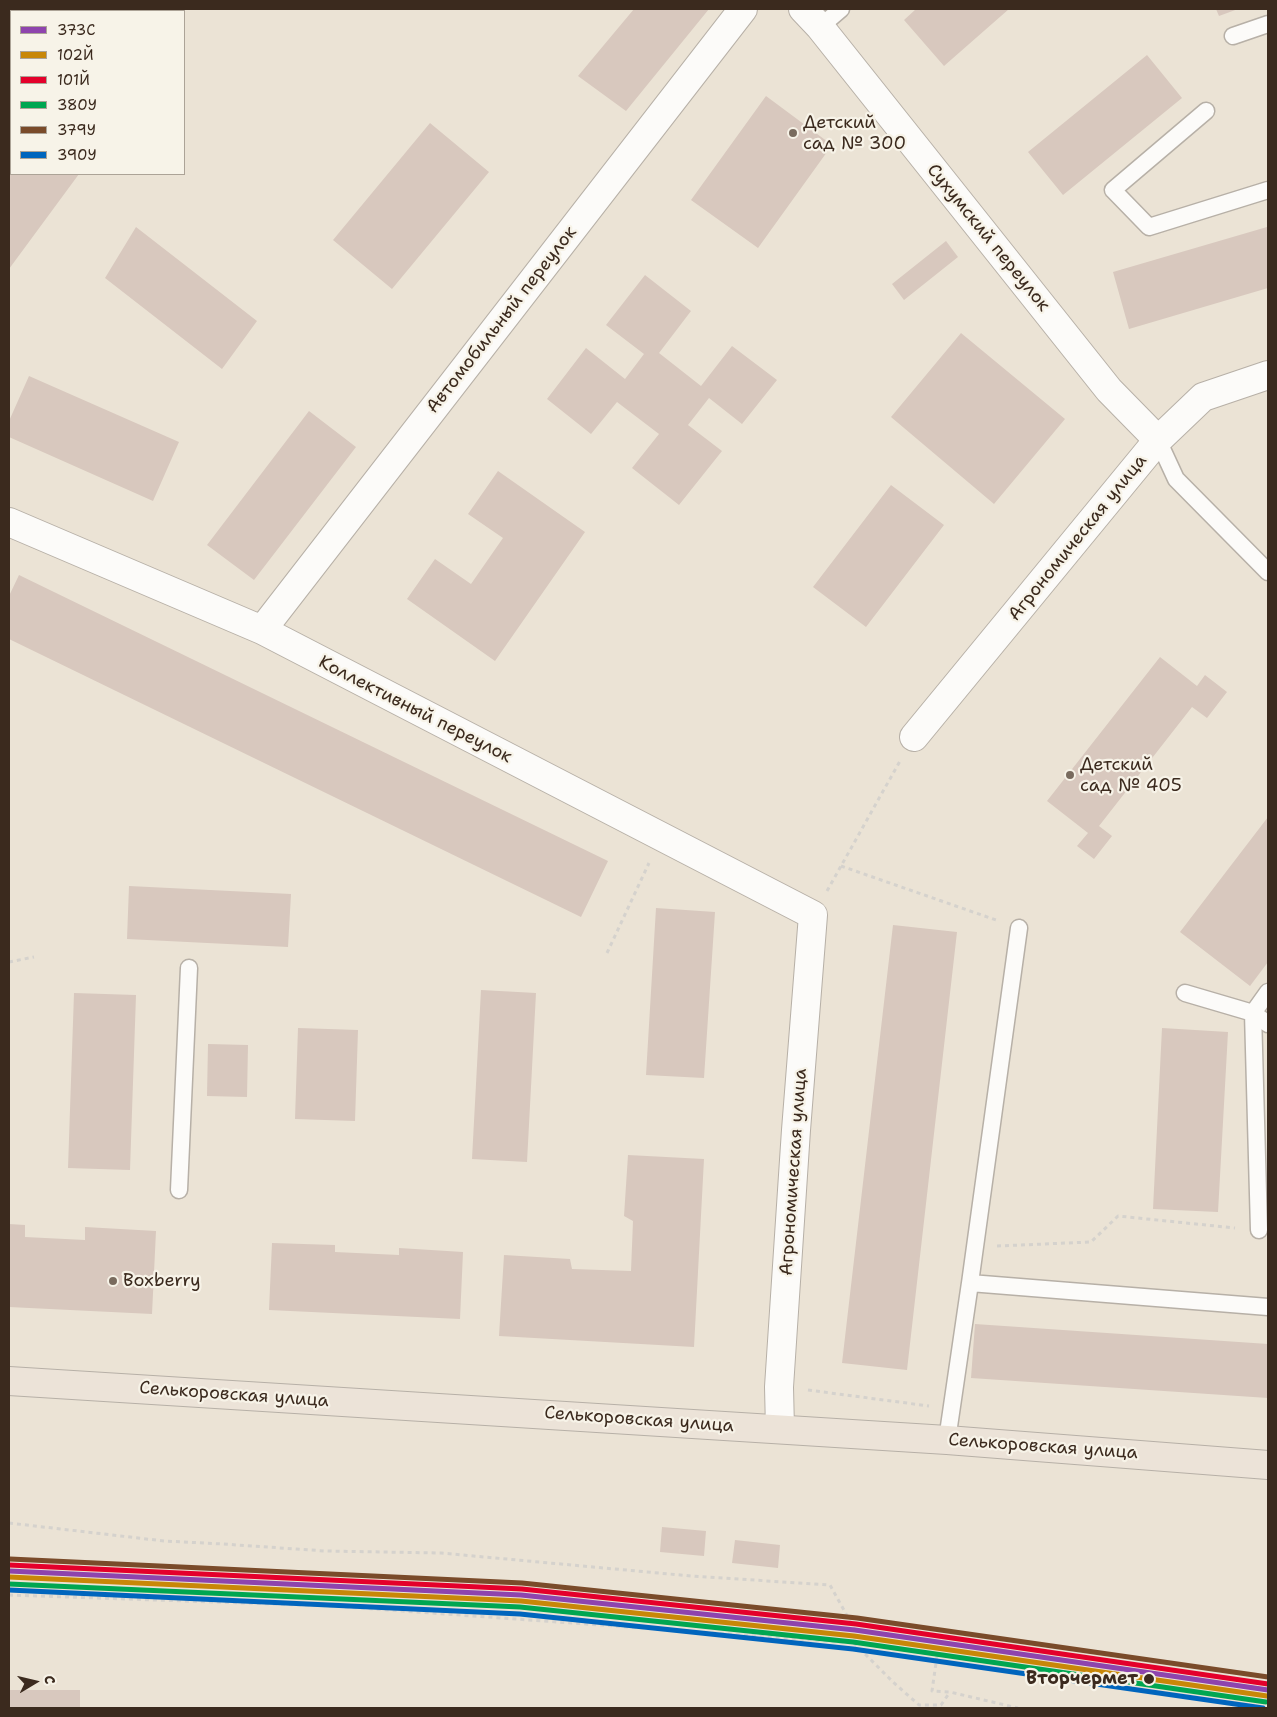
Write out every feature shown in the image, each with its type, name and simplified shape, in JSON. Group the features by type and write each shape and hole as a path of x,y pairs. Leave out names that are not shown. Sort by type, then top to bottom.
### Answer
{"main road":[{"name":"Селькоровская улица","path":"9,1381 947,1440 1268,1465"}],"street":[{"name":"Автомобильный переулок","path":"262,630 742,9"},
{"name":"Сухумский переулок","path":"811,18 1109,390 1158,440"},
{"name":"Агрономическая улица","path":"914,737 1158,440 1203,397 1268,375"},
{"name":"Коллективный переулок","path":"9,522 262,630 813,915"},
{"name":"Агрономическая улица","path":"780,1429 779,1387 796,1130 813,915"}],"lane":[{"path":"811,18 841,9"},
{"path":"1233,36 1268,24"},
{"path":"1206,111 1113,190 1149,227 1268,190"},
{"path":"1158,440 1176,480 1268,572"},
{"path":"947,1440 1019,928"},
{"path":"179,1190 189,968"},
{"path":"1259,1230 1253,1013 1268,992"},
{"path":"1185,993 1253,1013 1268,1024"},
{"path":"970,1283 1268,1306"}],"path":[{"path":"813,915 914,737"},
{"path":"607,953 661,837"},
{"path":"841,866 1019,928"},
{"path":"9,962 34,957"},
{"path":"975,1247 1091,1242 1118,1216 1259,1230"},
{"path":"779,1387 950,1409"},
{"path":"9,1524 164,1541 325,1551 441,1553 691,1576 830,1585 855,1630 854,1643"},
{"path":"9,1595 332,1606 854,1643 893,1682 919,1704 942,1705 950,1692"},
{"path":"937,1656 932,1691 950,1692 1018,1708"}],"building":[{"path":"634,9 709,9 626,111 578,76"},
{"path":"916,9 1009,9 944,66 904,20"},
{"path":"1216,9 1238,9 1219,16"},
{"path":"1147,55 1182,98 1063,195 1028,152"},
{"path":"766,96 832,145 758,248 691,200"},
{"path":"430,123 489,172 392,289 333,240"},
{"path":"10,150 10,175 78,175 9,269"},
{"path":"136,227 257,321 222,369 105,278"},
{"path":"1267,227 1268,288 1129,329 1113,272"},
{"path":"946,241 958,257 904,300 892,284"},
{"path":"645,275 691,311 659,353 701,386 732,346 777,380 742,424 709,398 688,425 722,451 679,505 632,468 659,434 617,402 591,434 547,399 586,348 625,379 644,354 606,325"},
{"path":"961,333 1065,419 994,504 891,417"},
{"path":"29,376 179,442 153,501 9,437 9,421"},
{"path":"309,411 356,447 254,580 207,545"},
{"path":"498,471 585,532 495,661 407,599 435,559 471,584 503,538 468,514"},
{"path":"891,485 944,525 866,627 813,587"},
{"path":"19,575 608,861 581,917 9,639 9,596"},
{"path":"1160,657 1197,686 1205,675 1227,692 1207,718 1192,707 1099,826 1112,836 1094,859 1077,846 1088,833 1047,801"},
{"path":"1268,817 1268,962 1250,986 1180,932"},
{"path":"129,886 291,894 288,947 127,939"},
{"path":"656,908 715,912 704,1078 646,1075"},
{"path":"893,925 957,932 907,1370 842,1363"},
{"path":"481,990 536,993 527,1162 472,1159"},
{"path":"74,993 136,995 130,1170 68,1168"},
{"path":"298,1028 358,1030 355,1121 295,1119"},
{"path":"1162,1028 1228,1032 1218,1212 1153,1209"},
{"path":"208,1044 248,1045 247,1097 207,1096"},
{"path":"628,1155 704,1159 694,1347 499,1336 504,1255 570,1259 572,1269 631,1271 633,1221 624,1216"},
{"path":"9,1224 25,1225 25,1237 85,1240 85,1227 156,1231 152,1314 9,1307"},
{"path":"272,1243 335,1245 335,1252 399,1255 399,1248 463,1252 460,1319 269,1310"},
{"path":"975,1324 1268,1344 1268,1398 971,1378"},
{"path":"662,1527 706,1531 704,1556 660,1552"},
{"path":"735,1540 780,1545 778,1568 732,1563"},
{"path":"9,1690 80,1690 80,1708 9,1708"}],"transit line":[{"name":"379У","path":"10,1559 522,1583 857,1618 1268,1677"},
{"name":"101Й","path":"9,1565 522,1589 856,1624 1268,1684"},
{"name":"373C","path":"9,1571 521,1595 855,1630 1268,1690"},
{"name":"102Й","path":"9,1577 521,1601 854,1636 1267,1696"},
{"name":"380У","path":"9,1584 520,1607 853,1642 1266,1702"},
{"name":"390У","path":"9,1590 520,1614 853,1649 1263,1708"}],"place":[{"name":"Детский сад № 300","path":"793,133"},
{"name":"Детский сад № 405","path":"1070,775"},
{"name":"Boxberry","path":"113,1281"},
{"name":"Вторчермет","path":"1149,1679"}]}
